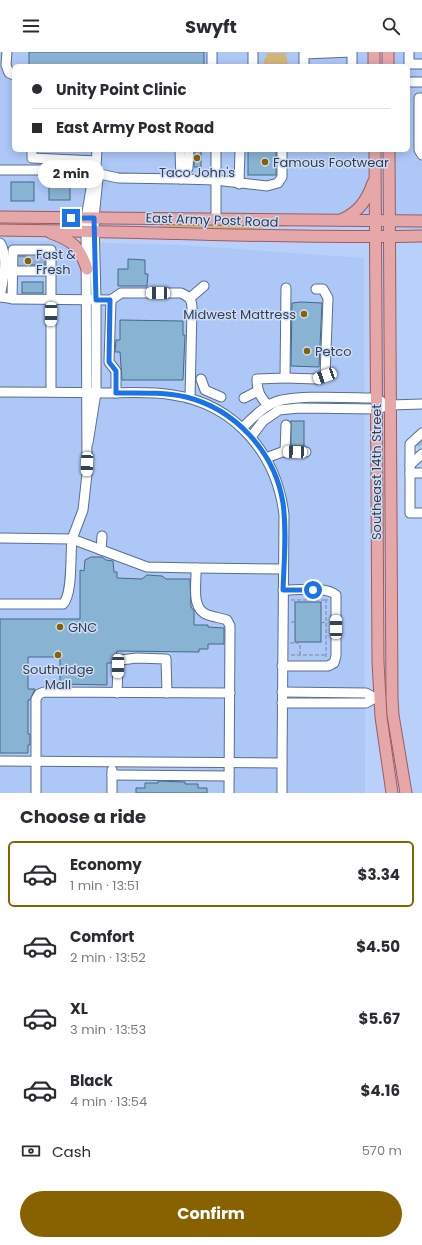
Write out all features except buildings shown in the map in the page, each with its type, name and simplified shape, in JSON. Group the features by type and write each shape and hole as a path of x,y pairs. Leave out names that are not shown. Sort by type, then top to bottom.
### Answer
{"main road":[{"path":"374,52 374,64"},
{"path":"388,52 388,64"},
{"name":"Southeast 14th Street","path":"375,152 377,698 392,793"},
{"name":"Southeast 14th Street","path":"389,152 392,698 393,715 406,793"},
{"path":"339,221 356,211 367,199 375,177"},
{"name":"East Army Post Road","path":"0,217 422,221"},
{"name":"East Army Post Road","path":"0,230 90,230 282,237 422,236"},
{"path":"45,230 74,243 79,250 86,269"}],"street":[{"path":"7,52 6,65 9,73 12,74"},
{"path":"212,52 212,64"},
{"path":"253,52 253,64"},
{"path":"304,64 304,54 352,52 352,64"},
{"path":"409,52 409,64 422,64"},
{"path":"410,82 422,82"},
{"path":"422,98 419,98 422,154"},
{"path":"0,604 63,604 70,591 70,558 72,539 83,510 88,443 96,393 90,218 98,178 96,173 97,152"},
{"path":"180,152 181,178"},
{"path":"181,178 188,168 189,152"},
{"path":"216,152 216,219"},
{"path":"239,184 240,152"},
{"path":"0,170 82,170 118,178 181,178 267,186 278,183 282,177 282,152"},
{"path":"32,154 96,161"},
{"path":"88,443 85,424 92,300 86,269 90,230"},
{"path":"1,249 9,272 12,299"},
{"path":"51,392 52,300 46,269 51,250 13,250 9,272 0,297 12,299 52,300 110,300 121,293 181,293 190,298 192,308 190,398"},
{"path":"9,272 46,269"},
{"path":"190,298 204,286"},
{"path":"285,378 286,288"},
{"path":"268,405 261,398 258,391 257,379 317,379 325,376 328,298 323,289 316,289"},
{"path":"110,300 109,362 116,371 116,393"},
{"path":"201,379 205,390 221,397"},
{"path":"244,398 258,391"},
{"path":"0,392 159,393 190,398 223,413 251,437 266,458 275,475 282,501 284,568 282,793"},
{"path":"242,428 268,405 287,398 390,405 422,404"},
{"path":"251,437 263,421 279,410 376,404"},
{"path":"285,452 286,425"},
{"path":"419,437 410,444 410,514 422,514"},
{"path":"266,458 285,452 306,452"},
{"path":"410,469 422,454"},
{"path":"410,469 422,473"},
{"path":"101,550 102,536"},
{"path":"0,538 72,539 147,567 284,568"},
{"path":"196,568 197,606 202,612 209,616 227,620 230,626 229,793"},
{"path":"282,666 328,666 334,663 336,658 336,595 325,590 283,590"},
{"path":"117,693 118,666 121,660 127,658 144,658 166,659 167,693"},
{"path":"36,793 36,699 39,694 44,692 230,694"},
{"path":"282,692 366,693 377,698"},
{"path":"314,692 314,703"},
{"path":"282,703 366,703 377,698"},
{"path":"0,761 282,763"},
{"path":"112,762 112,793"},
{"path":"112,775 229,776"}],"path":[{"path":"326,594 326,661"},
{"path":"287,600 331,599"},
{"path":"321,622 332,622"},
{"path":"290,643 300,642 300,655"},
{"path":"286,655 332,655"}],"shaded area":[{"path":"0,52 374,52 374,64 12,64 12,152 373,152 371,226 0,223"},
{"path":"388,52 422,52 422,229 389,229 388,152 410,152 410,64 388,64"},
{"path":"286,53 288,64 264,64 266,54"},
{"path":"195,223 291,224 291,226 223,231 159,228 159,226"},
{"name":"Southridge Mall","path":"0,240 181,245 364,258 365,793 0,793"}],"tunnel":[{"path":"21,266 22,252"},
{"path":"32,252 32,267"},
{"path":"43,252 43,267"},
{"path":"418,441 422,444"}],"place":[{"name":"Taco John's","path":"197,158"},
{"name":"Famous Footwear","path":"265,162"},
{"name":"Fast & Fresh","path":"28,261"},
{"name":"Midwest Mattress","path":"304,314"},
{"name":"Petco","path":"307,351"},
{"name":"GNC","path":"60,627"},
{"name":"Southridge Mall","path":"58,655"}],"route":[{"path":"71,218 94,218 96,300 110,300 109,362 116,371 116,393 172,394 199,401 223,413 254,440 269,462 275,475 282,501 284,514 283,590 313,590"}]}
